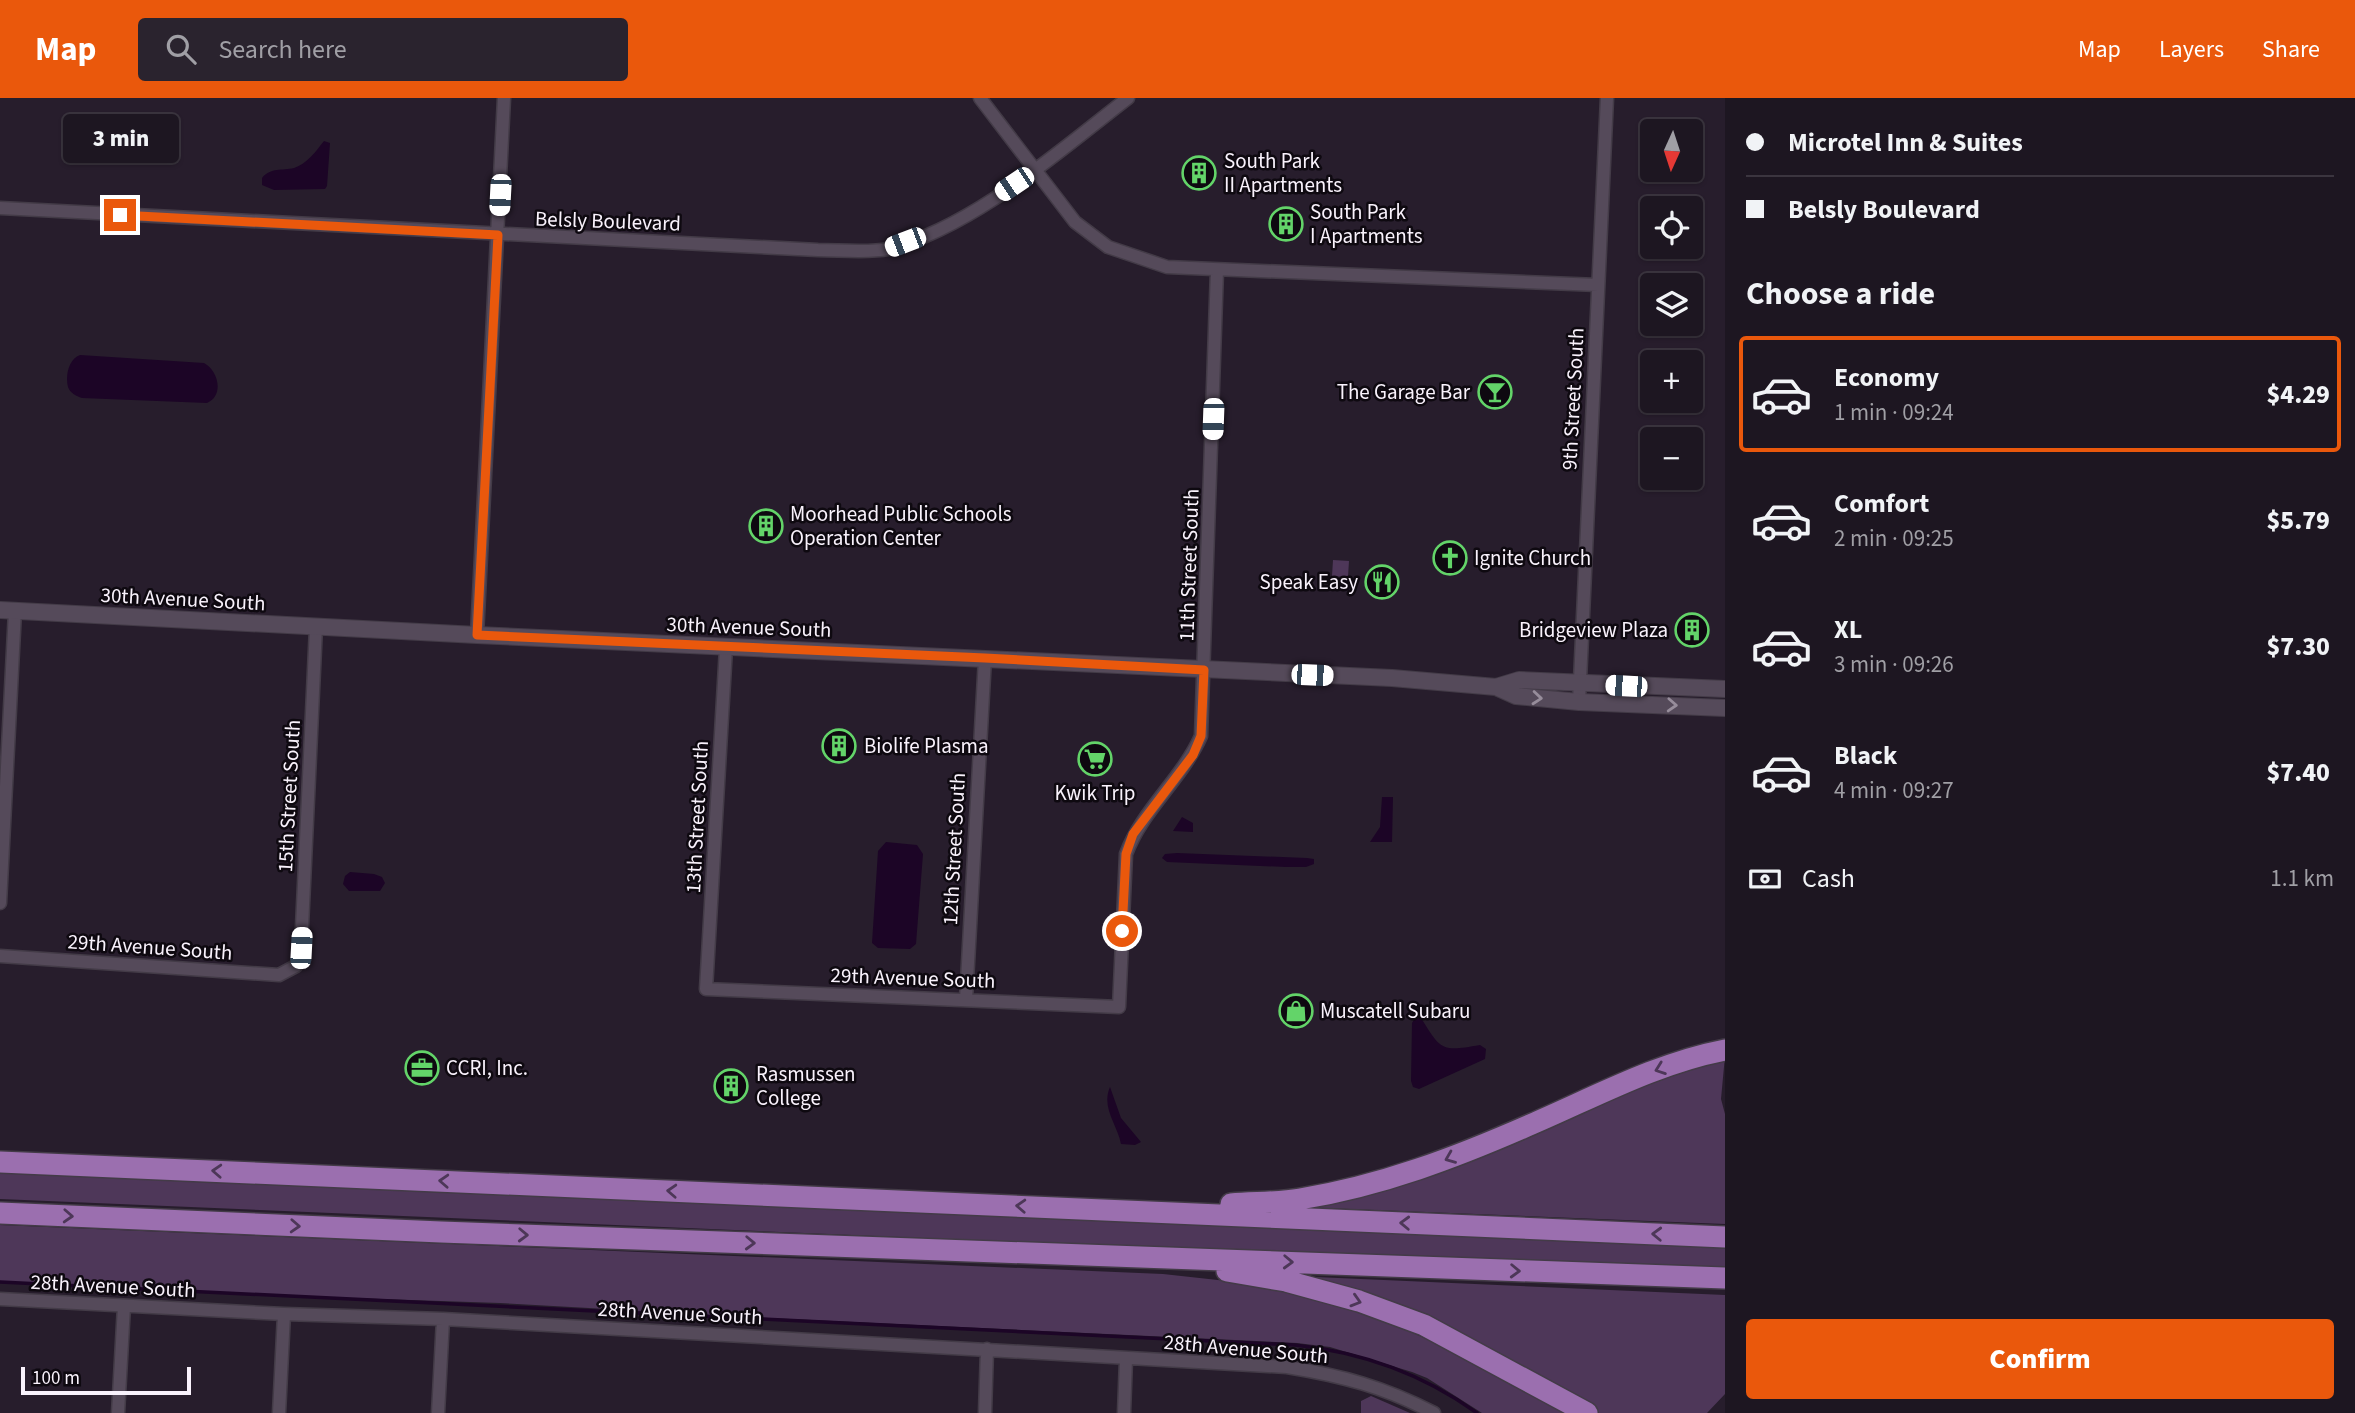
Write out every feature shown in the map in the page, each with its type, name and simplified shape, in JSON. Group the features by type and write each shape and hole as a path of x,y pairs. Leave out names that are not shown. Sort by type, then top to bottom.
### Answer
{"highway":[{"path":"1089,1209 1297,1200 1350,1190 1425,1168 1647,1073 1697,1055 1725,1050"},
{"path":"0,1162 1725,1237"},
{"path":"0,1213 441,1232 1725,1278"},
{"path":"1171,1258 1209,1268 1286,1281 1359,1301 1423,1325 1587,1413"}],"street":[{"path":"477,635 504,98"},
{"path":"980,98 1076,222 1108,247 1167,267 1598,285"},
{"name":"Belsly Boulevard","path":"0,208 818,250 887,249 956,223 1034,171 1128,98"},
{"name":"9th Street South","path":"1579,702 1607,98"},
{"name":"11th Street South","path":"1118,1007 1126,854 1133,834 1193,755 1201,736 1217,270"},
{"path":"0,904 8,610"},
{"name":"30th Avenue South","path":"8,610 726,648 1392,678 1496,687 1516,696 1579,702 1725,708"},
{"name":"15th Street South","path":"296,966 301,948 316,627"},
{"name":"13th Street South","path":"706,989 726,648"},
{"name":"12th Street South","path":"966,999 985,658"},
{"name":"30th Avenue South","path":"1496,687 1519,680 1725,689"},
{"name":"29th Avenue South","path":"0,956 279,975 296,966"},
{"name":"29th Avenue South","path":"706,989 1118,1007"},
{"name":"28th Avenue South","path":"0,1299 284,1314 443,1319 1287,1367 1356,1380 1403,1397 1434,1413"},
{"path":"118,1413 124,1306"},
{"path":"279,1413 284,1314"},
{"path":"438,1413 443,1319"},
{"path":"985,1413 987,1349"},
{"path":"1124,1413 1126,1359"}],"shaded area":[{"path":"324,141 330,143 325,189 274,190 262,185 265,175 299,166 311,157"},
{"path":"80,355 204,363 216,377 216,395 207,403 82,398 70,391 67,382 71,364"},
{"path":"1333,560 1349,561 1348,577 1332,576"},
{"path":"1382,797 1393,797 1392,842 1370,842 1380,827"},
{"path":"1182,817 1193,823 1193,832 1173,831"},
{"path":"886,842 917,845 923,854 916,944 910,949 878,948 872,943 878,851"},
{"path":"1165,854 1307,858 1314,859 1314,864 1306,867 1286,867 1167,862 1162,858"},
{"path":"350,872 374,874 382,877 385,883 380,891 349,891 343,884 345,876"},
{"path":"1415,1018 1421,1018 1433,1037 1443,1046 1457,1048 1480,1045 1486,1049 1485,1059 1419,1089 1413,1087 1412,1023"},
{"path":"1725,1056 1721,1099 1725,1114 1725,1224 1299,1207"},
{"path":"1110,1087 1121,1118 1141,1142 1135,1145 1121,1144 1108,1109"},
{"path":"0,1173 1725,1247 1725,1272 0,1199"},
{"path":"0,1225 1163,1274 1225,1281 1306,1295 1358,1311 1420,1336 1480,1365 1568,1413 1482,1413 1427,1378 1412,1372 1330,1347 1297,1343 500,1303 233,1294 0,1282"},
{"path":"1293,1276 1725,1295 1725,1394 1707,1413 1599,1413 1469,1342"},
{"path":"1371,1396 1410,1413 1361,1413 1361,1401"}],"waterway":[{"path":"0,1282 1295,1345 1344,1353 1390,1367 1435,1387 1477,1413"}],"place":[{"name":"South Park II Apartments","path":"1199,173"},
{"name":"South Park I Apartments","path":"1286,224"},
{"name":"The Garage Bar","path":"1495,392"},
{"name":"Moorhead Public Schools Operation Center","path":"766,526"},
{"name":"Ignite Church","path":"1450,558"},
{"name":"Speak Easy","path":"1382,582"},
{"name":"Bridgeview Plaza","path":"1692,630"},
{"name":"Biolife Plasma","path":"839,746"},
{"name":"Kwik Trip","path":"1095,759"},
{"name":"Muscatell Subaru","path":"1296,1011"},
{"name":"CCRI, Inc.","path":"422,1068"},
{"name":"Rasmussen College","path":"731,1086"}],"route":[{"path":"120,215 498,235 477,635 1204,670 1201,736 1193,755 1133,834 1126,854 1122,931"}]}
